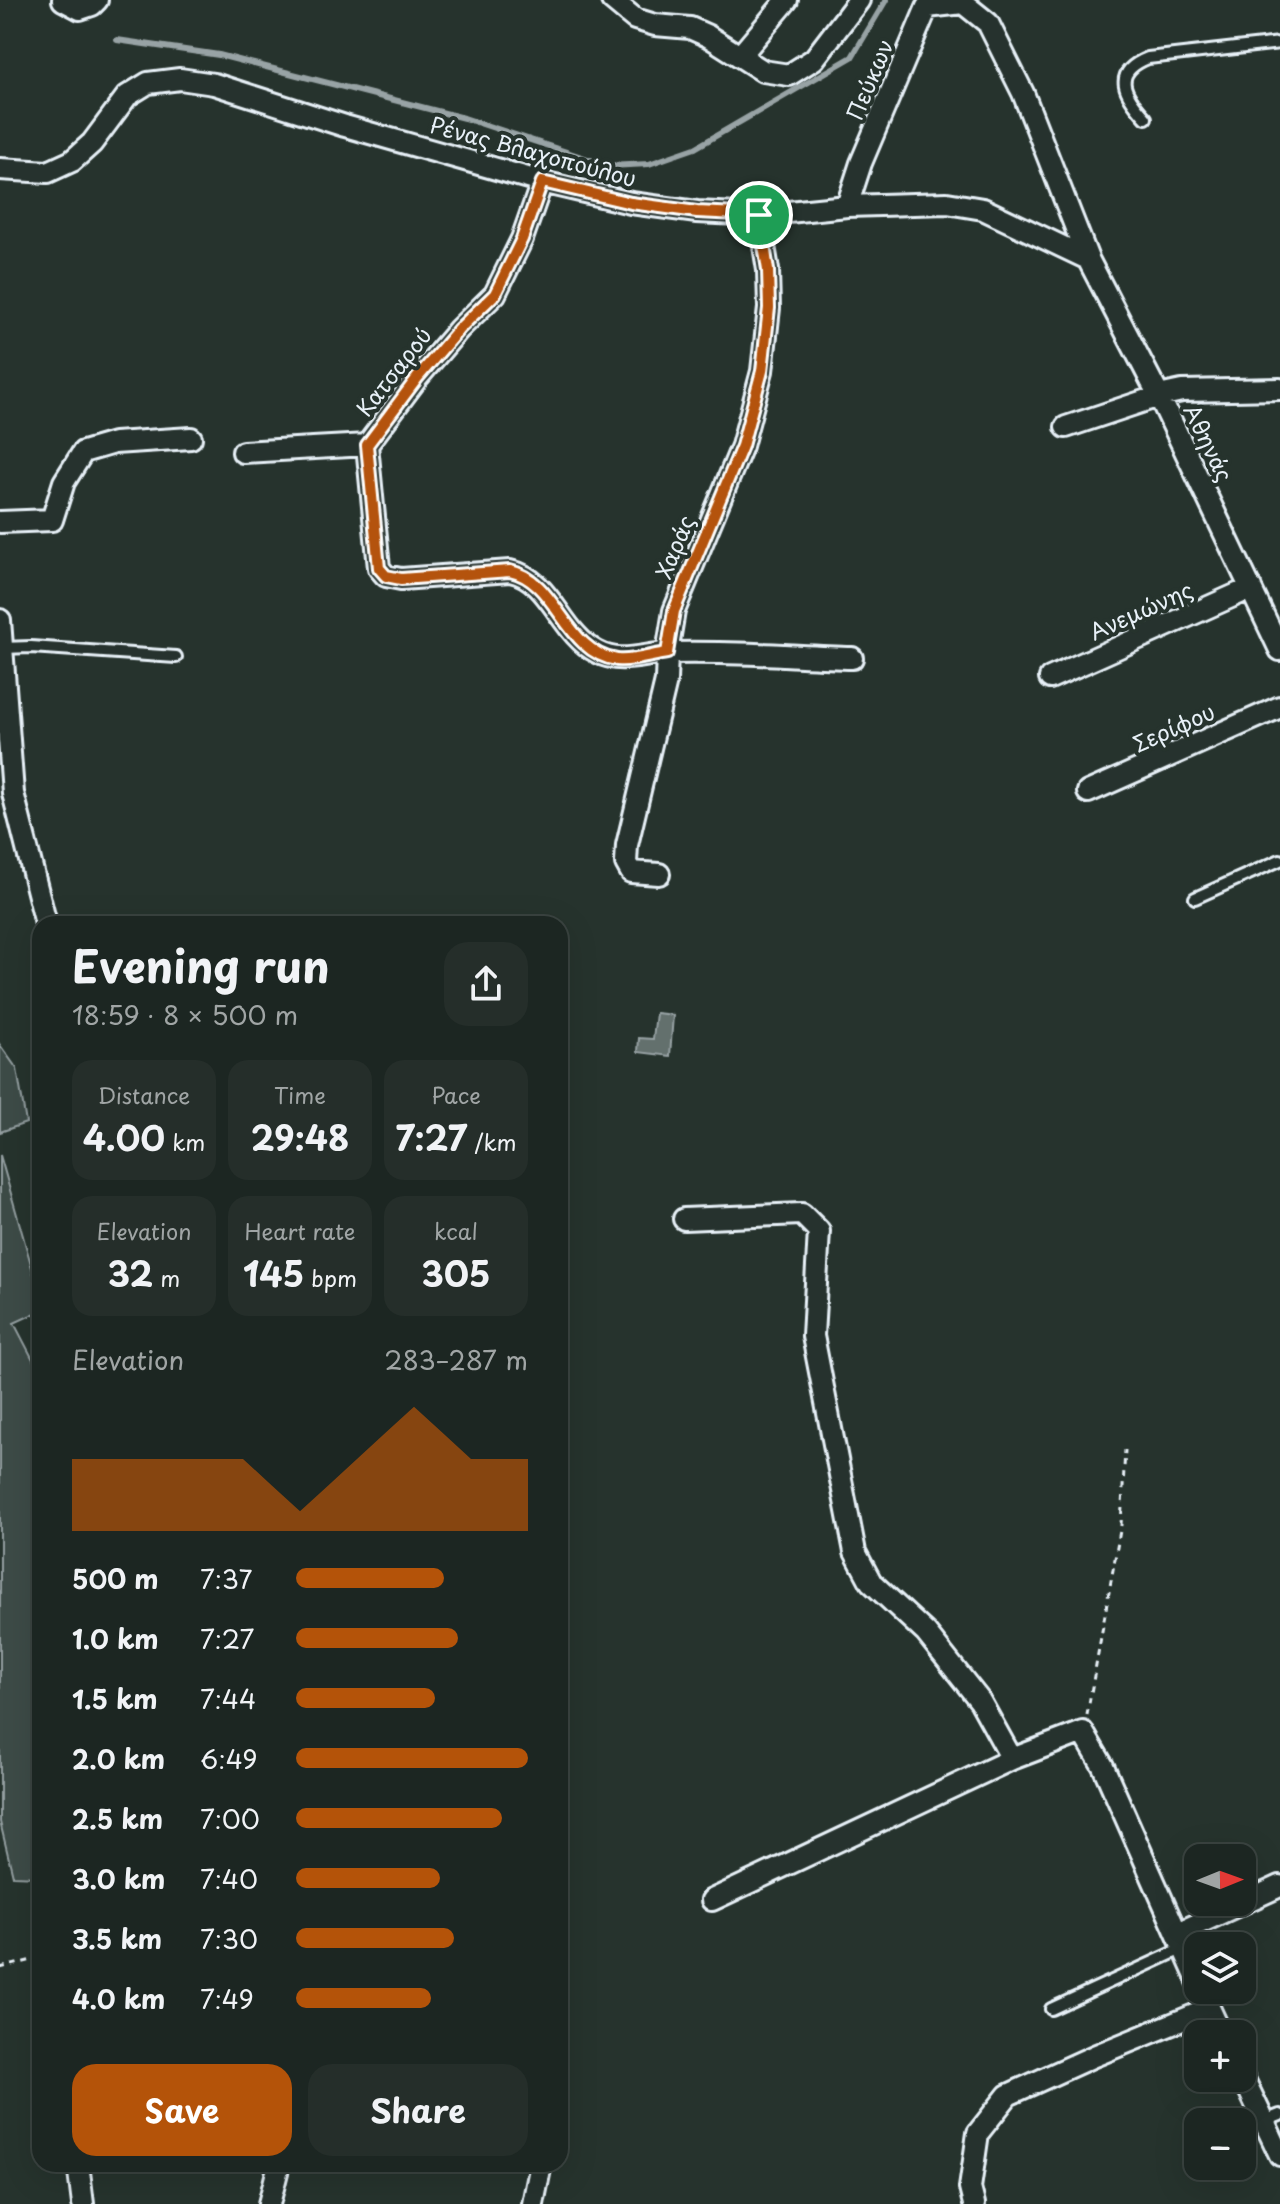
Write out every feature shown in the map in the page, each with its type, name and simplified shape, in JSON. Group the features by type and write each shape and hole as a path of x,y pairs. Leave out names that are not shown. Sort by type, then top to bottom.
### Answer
{"street":[{"path":"63,0 80,9 97,0"},
{"path":"612,0 635,19 655,25 690,28 763,71 789,75 814,59 859,0"},
{"path":"740,56 787,0"},
{"name":"Πεύκων","path":"847,206 861,163 927,7 963,3"},
{"name":"Αθηνάς","path":"963,3 988,23 1023,93 1088,259 1159,396 1280,650"},
{"name":"Ρένας Βλαχοπούλου","path":"0,169 48,172 72,161 92,143 127,96 148,83 180,79 214,84 345,126 542,182 631,203 697,212 759,215 847,206 947,203 983,209 1088,259"},
{"name":"Κατσαρού","path":"243,452 367,445 418,377 459,329 495,294 522,239 542,182"},
{"name":"Χαράς","path":"659,874 631,872 626,863 627,845 666,681 674,611 742,446 762,371 769,308 768,270 759,215"},
{"path":"1066,427 1182,391 1280,389"},
{"path":"0,522 52,520 64,482 83,452 114,443 191,438"},
{"path":"367,445 379,568 386,576 401,579 510,571 525,574 573,634 596,652 618,660 667,653 852,658"},
{"name":"Ανεμώνης","path":"1050,678 1251,588"},
{"path":"0,620 13,793 44,916"},
{"name":"Σερίφου","path":"1088,792 1280,707"},
{"path":"684,1219 802,1214 819,1231 813,1336 855,1552 871,1582 926,1633 980,1701 1012,1759"},
{"path":"712,1900 1012,1759 1083,1732 1103,1766 1140,1855 1184,1947"},
{"path":"1181,1940 1280,1886"},
{"path":"974,2204 970,2188 978,2133 1008,2095 1197,2004"},
{"path":"1254,2092 1272,2118 1280,2155"},
{"path":"79,2172 83,2204"},
{"path":"269,2204 277,2172"},
{"path":"533,2204 539,2172"}],"lane":[{"path":"1146,118 1126,95 1124,77 1131,64 1148,58 1280,43"},
{"path":"2,648 31,647 176,657"},
{"path":"1195,898 1280,860"},
{"path":"1051,2009 1181,1940"}],"path":[{"path":"1083,1732 1121,1525 1125,1450"},
{"path":"0,1968 32,1960"}],"shaded area":[{"path":"656,1013 673,1015 670,1056 638,1052 639,1038 653,1039"},
{"path":"0,1045 17,1069 26,1123 0,1132"},
{"path":"0,1155 32,1268 32,1315 14,1323 32,1358 32,1877 13,1876 0,1822"}],"waterway":[{"path":"117,40 219,55 464,118 609,166 649,164 695,148 852,57 886,0"}],"route":[{"path":"542,182 631,203 697,212 759,215 768,270 769,308 762,371 742,446 674,611 667,653 618,660 596,652 573,634 525,574 510,571 401,579 386,576 379,568 367,445 418,377 459,329 495,294 522,239 542,182"}]}
